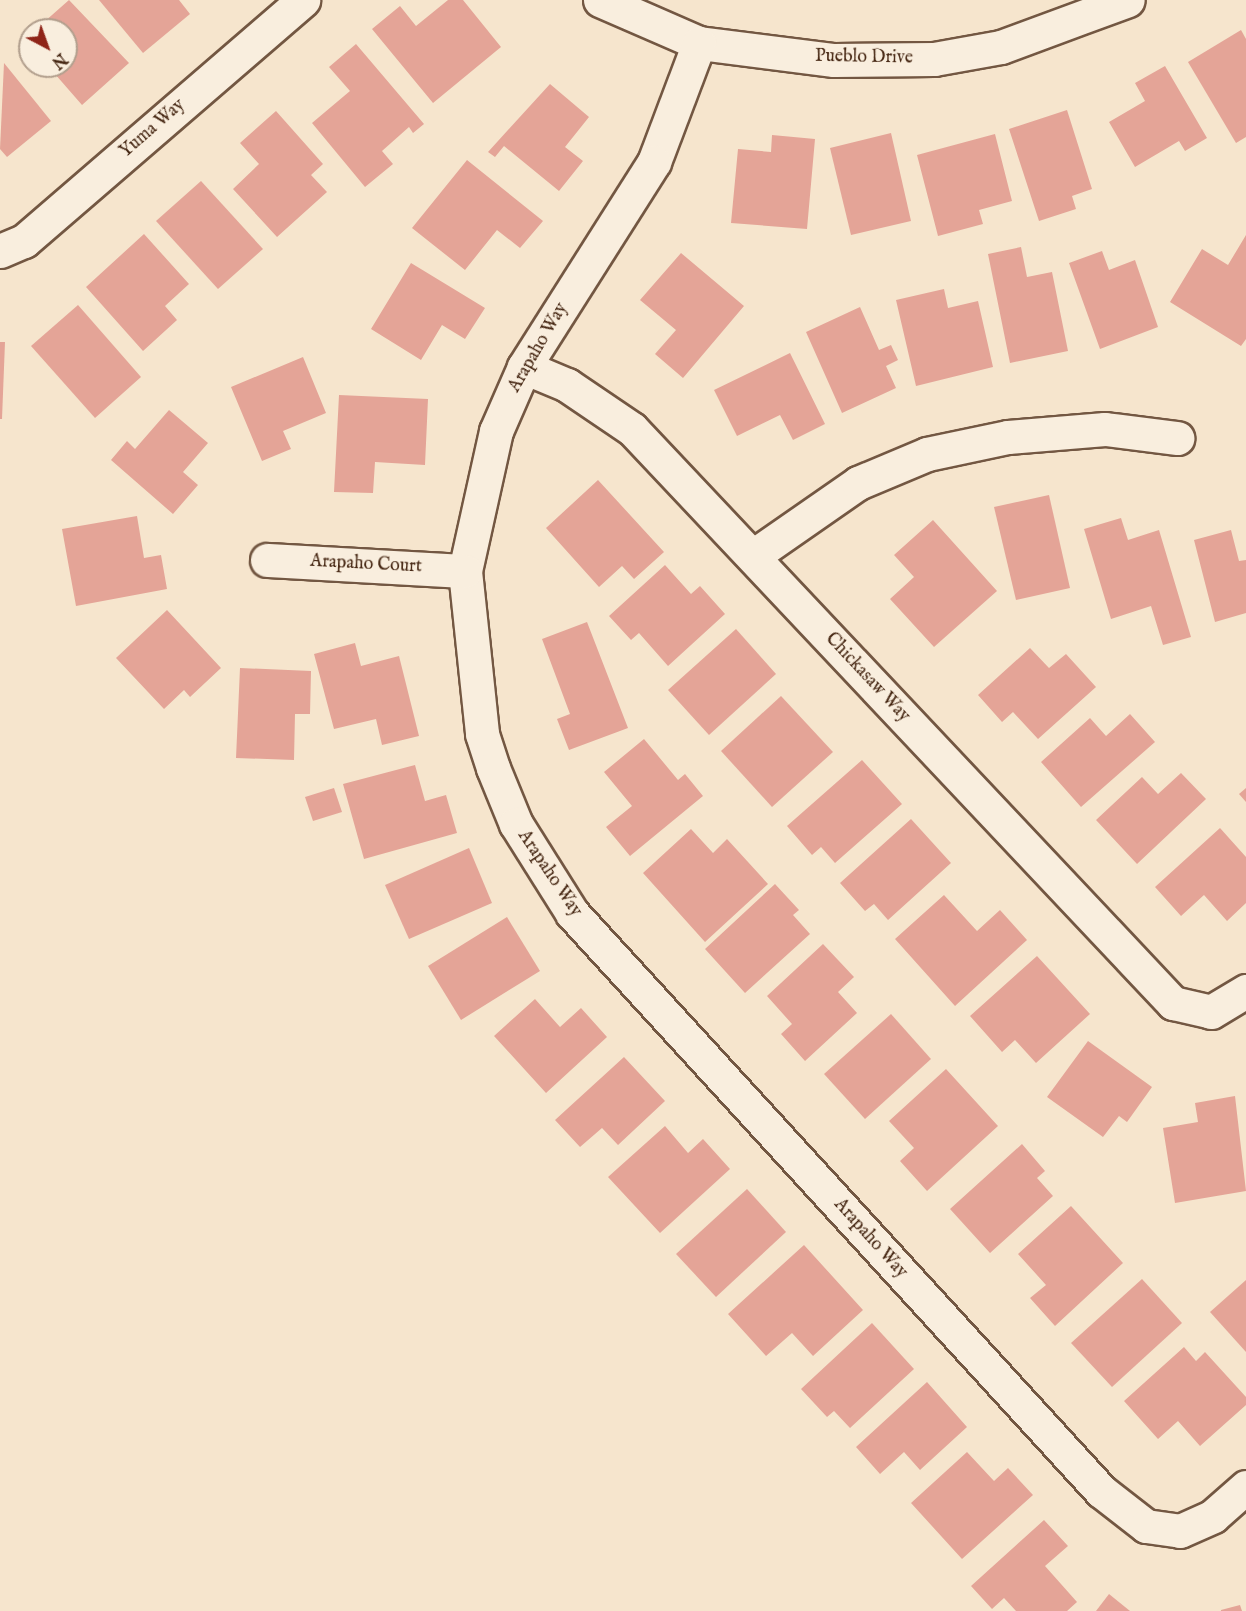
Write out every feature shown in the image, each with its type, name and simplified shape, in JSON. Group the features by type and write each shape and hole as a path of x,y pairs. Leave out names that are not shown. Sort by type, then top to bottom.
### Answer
{"street":[{"name":"Yuma Way","path":"0,251 24,242 303,0"},
{"name":"Pueblo Drive","path":"600,0 699,43 834,60 934,59 1001,47 1085,9 1128,0"},
{"name":"Arapaho Way","path":"699,43 654,162 524,367 496,431 465,571 482,734 493,768 516,824 572,913 1101,1491 1146,1526 1164,1531 1180,1531 1213,1516 1246,1487"},
{"name":"Chickasaw Way","path":"524,367 567,385 632,429 1173,1003 1193,1011 1211,1012 1246,991"},
{"path":"753,556 858,483 927,454 1008,437 1105,429 1177,438"},
{"name":"Arapaho Court","path":"267,560 465,571"}],"building":[{"path":"69,0 129,63 82,105 58,78 78,78 78,18 49,18"},
{"path":"99,0 179,0 190,14 143,53"},
{"path":"448,0 463,0 501,47 433,103 372,29 400,6 416,26"},
{"path":"1241,30 1246,39 1246,137 1236,143 1188,62"},
{"path":"356,44 424,124 413,133 409,127 382,151 393,164 365,187 312,123 350,91 329,67"},
{"path":"4,63 51,121 7,157 0,149"},
{"path":"1165,66 1207,138 1185,151 1179,141 1135,167 1109,122 1145,101 1135,83"},
{"path":"550,84 589,117 565,147 583,161 559,191 504,146 495,157 488,152"},
{"path":"1067,110 1092,189 1072,196 1076,209 1039,221 1009,129"},
{"path":"276,111 323,164 311,175 327,192 277,237 233,189 259,164 240,143"},
{"path":"891,133 911,221 851,235 830,148"},
{"path":"995,134 1012,201 979,210 983,224 938,236 917,155"},
{"path":"772,135 815,139 807,229 731,223 738,149 771,152"},
{"path":"467,160 543,221 520,248 497,230 465,270 412,228"},
{"path":"201,181 263,249 218,289 156,221"},
{"path":"144,234 189,284 165,306 177,320 143,351 86,287"},
{"path":"1246,235 1246,339 1241,346 1170,302 1202,249 1228,265"},
{"path":"1021,247 1027,277 1052,272 1068,351 1010,363 988,254"},
{"path":"1102,251 1109,270 1135,260 1158,327 1100,349 1069,263"},
{"path":"681,253 744,306 683,378 655,354 676,330 640,300"},
{"path":"411,263 485,308 465,339 442,325 421,360 371,329"},
{"path":"944,289 948,308 978,301 993,367 916,386 896,300"},
{"path":"78,305 141,377 95,418 31,346"},
{"path":"860,307 879,350 891,345 898,360 886,366 896,388 842,413 806,332"},
{"path":"0,342 5,342 2,419 0,419"},
{"path":"790,353 825,424 793,440 780,415 737,436 714,390"},
{"path":"303,357 326,413 283,431 291,449 262,461 231,387"},
{"path":"339,395 428,399 425,465 375,462 373,493 334,492"},
{"path":"169,410 208,443 183,472 198,485 173,514 111,460 127,441 135,449"},
{"path":"598,480 664,552 634,579 622,566 599,587 546,528"},
{"path":"1049,495 1070,588 1016,600 994,507"},
{"path":"137,516 144,558 161,555 167,589 76,606 62,529"},
{"path":"1121,518 1128,540 1159,530 1191,637 1163,645 1151,606 1111,619 1084,529"},
{"path":"933,520 997,591 934,647 890,599 914,577 894,555"},
{"path":"1231,530 1239,561 1246,560 1246,613 1215,622 1194,540"},
{"path":"665,565 691,594 700,586 725,614 668,666 639,633 631,640 609,616"},
{"path":"167,610 221,668 190,697 184,690 164,709 116,658"},
{"path":"587,622 628,728 569,750 557,719 570,714 542,639"},
{"path":"736,629 776,674 709,735 668,690"},
{"path":"355,643 361,666 399,656 419,736 382,745 376,719 334,729 314,654"},
{"path":"1030,648 1049,668 1066,654 1096,687 1038,739 1013,712 1002,722 978,695"},
{"path":"240,668 311,671 310,714 295,714 294,760 236,758"},
{"path":"781,696 833,752 772,807 721,751"},
{"path":"1130,714 1155,742 1081,807 1041,762 1090,718 1106,736"},
{"path":"644,739 678,780 685,774 703,796 630,856 606,827 632,806 604,772"},
{"path":"862,760 902,804 835,863 821,847 812,855 787,826"},
{"path":"415,765 425,801 446,795 457,833 364,859 343,784"},
{"path":"1181,773 1206,799 1137,864 1096,820 1142,777 1158,794"},
{"path":"334,788 342,812 313,821 305,797"},
{"path":"1246,788 1246,802 1239,794"},
{"path":"911,819 951,863 888,920 874,904 865,911 840,883"},
{"path":"1220,828 1246,857 1246,903 1227,921 1204,895 1181,916 1155,887"},
{"path":"691,829 713,853 727,839 768,884 705,942 643,873"},
{"path":"469,848 492,903 409,939 385,885"},
{"path":"775,884 799,910 793,915 810,934 745,993 705,949"},
{"path":"944,895 977,931 1000,910 1027,940 955,1006 895,939"},
{"path":"507,917 540,971 461,1020 428,966"},
{"path":"823,944 854,977 838,992 857,1013 805,1061 781,1034 792,1024 767,996"},
{"path":"1037,956 1090,1014 1036,1063 1015,1040 1002,1052 970,1016"},
{"path":"535,999 560,1027 581,1008 607,1037 546,1093 494,1036"},
{"path":"891,1014 931,1059 865,1119 824,1074"},
{"path":"1088,1041 1152,1087 1127,1122 1119,1116 1103,1137 1047,1097"},
{"path":"624,1057 665,1101 618,1145 602,1128 580,1147 555,1120"},
{"path":"946,1069 998,1126 927,1191 900,1161 914,1148 889,1121"},
{"path":"1235,1096 1246,1191 1175,1203 1163,1128 1198,1122 1195,1103"},
{"path":"665,1126 688,1153 703,1139 730,1169 660,1233 608,1177"},
{"path":"1022,1144 1045,1171 1037,1178 1053,1196 990,1253 950,1209"},
{"path":"747,1189 786,1232 716,1297 676,1254"},
{"path":"1071,1206 1123,1263 1055,1326 1030,1298 1046,1285 1018,1254"},
{"path":"804,1245 863,1310 813,1356 792,1333 766,1356 728,1314"},
{"path":"1142,1279 1182,1323 1112,1387 1071,1343"},
{"path":"1246,1280 1246,1352 1210,1312"},
{"path":"872,1323 914,1369 850,1428 834,1411 827,1417 801,1389"},
{"path":"1184,1347 1196,1361 1205,1352 1246,1397 1246,1405 1200,1446 1178,1421 1158,1439 1124,1401"},
{"path":"927,1382 967,1427 920,1470 904,1452 880,1474 856,1447"},
{"path":"967,1452 994,1481 1008,1468 1033,1495 962,1559 911,1503"},
{"path":"1044,1520 1068,1546 1045,1566 1077,1602 1067,1611 1016,1611 1004,1598 992,1609 971,1586"},
{"path":"1109,1594 1130,1611 1096,1611"},
{"path":"1240,1605 1242,1611 1221,1611 1221,1610"}]}
